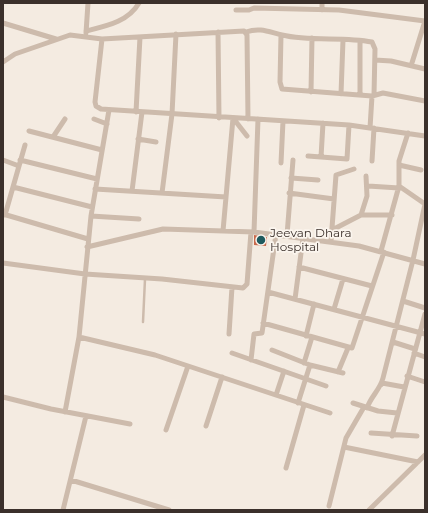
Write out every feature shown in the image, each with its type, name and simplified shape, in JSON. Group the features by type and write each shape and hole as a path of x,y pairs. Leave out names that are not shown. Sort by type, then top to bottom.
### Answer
{"street":[{"path":"86,34 88,3"},
{"path":"3,62 15,54 56,39 70,35 86,34 108,26 130,15 139,3"},
{"path":"249,3 249,10"},
{"path":"322,3 322,10"},
{"path":"236,10 249,10 254,8 339,10 425,20 411,66"},
{"path":"3,23 56,39"},
{"path":"86,34 102,39 239,30 246,32 252,30 264,30 281,35 374,43 375,60 372,161"},
{"path":"218,32 219,118"},
{"path":"246,32 248,119"},
{"path":"162,193 172,114 176,34"},
{"path":"281,35 280,86 285,90 360,95 383,93 425,101"},
{"path":"132,191 138,139 140,36"},
{"path":"311,92 312,38"},
{"path":"102,39 95,102 96,106 101,109 219,118 349,125 425,136"},
{"path":"341,94 343,40"},
{"path":"360,41 360,95"},
{"path":"375,60 425,69"},
{"path":"65,412 79,336 92,207 109,110"},
{"path":"233,118 247,136"},
{"path":"223,231 233,118"},
{"path":"53,137 64,119"},
{"path":"94,119 107,124"},
{"path":"3,263 85,274 145,278 243,288 247,284 253,232 258,120"},
{"path":"281,163 283,121"},
{"path":"321,157 323,123"},
{"path":"308,156 347,159 349,125"},
{"path":"29,131 102,150"},
{"path":"263,323 348,348 353,346 383,251 399,187 399,165 408,133"},
{"path":"138,139 156,142"},
{"path":"25,145 4,215 88,239"},
{"path":"3,160 97,179"},
{"path":"287,236 289,194 293,160"},
{"path":"399,165 421,170"},
{"path":"331,241 336,175 354,169"},
{"path":"361,215 367,196 368,186 366,176"},
{"path":"291,178 318,180"},
{"path":"329,506 344,446 351,427 371,396 381,385 424,217 425,204 399,187 368,186"},
{"path":"12,187 92,207"},
{"path":"95,189 226,197"},
{"path":"289,194 334,199"},
{"path":"332,230 361,215 372,213 392,215"},
{"path":"91,216 139,219"},
{"path":"87,247 163,229 253,232 331,241 383,251 425,264"},
{"path":"251,360 254,334 262,333 276,234"},
{"path":"295,299 303,238"},
{"path":"299,267 372,286"},
{"path":"334,309 344,279"},
{"path":"229,334 232,287"},
{"path":"268,292 397,325 422,333"},
{"path":"403,301 425,308"},
{"path":"304,363 314,304"},
{"path":"392,436 414,351 422,333 425,314"},
{"path":"79,336 155,355 330,413"},
{"path":"393,342 425,357"},
{"path":"272,350 310,365 341,372 348,348"},
{"path":"232,353 326,386"},
{"path":"286,468 301,404 305,379 310,365"},
{"path":"166,430 188,366"},
{"path":"276,395 284,371"},
{"path":"407,376 425,382"},
{"path":"206,426 222,377"},
{"path":"381,385 382,383 404,387"},
{"path":"3,397 65,412 130,424"},
{"path":"353,404 397,413"},
{"path":"63,510 86,416"},
{"path":"371,434 417,436"},
{"path":"344,446 418,462"},
{"path":"368,510 425,455"},
{"path":"71,480 169,510"}],"lane":[{"path":"143,322 145,278"}],"building":[{"path":"254,235 267,237 266,246 254,245"}],"place":[{"name":"Jeevan Dhara Hospital","path":"261,240"}]}
